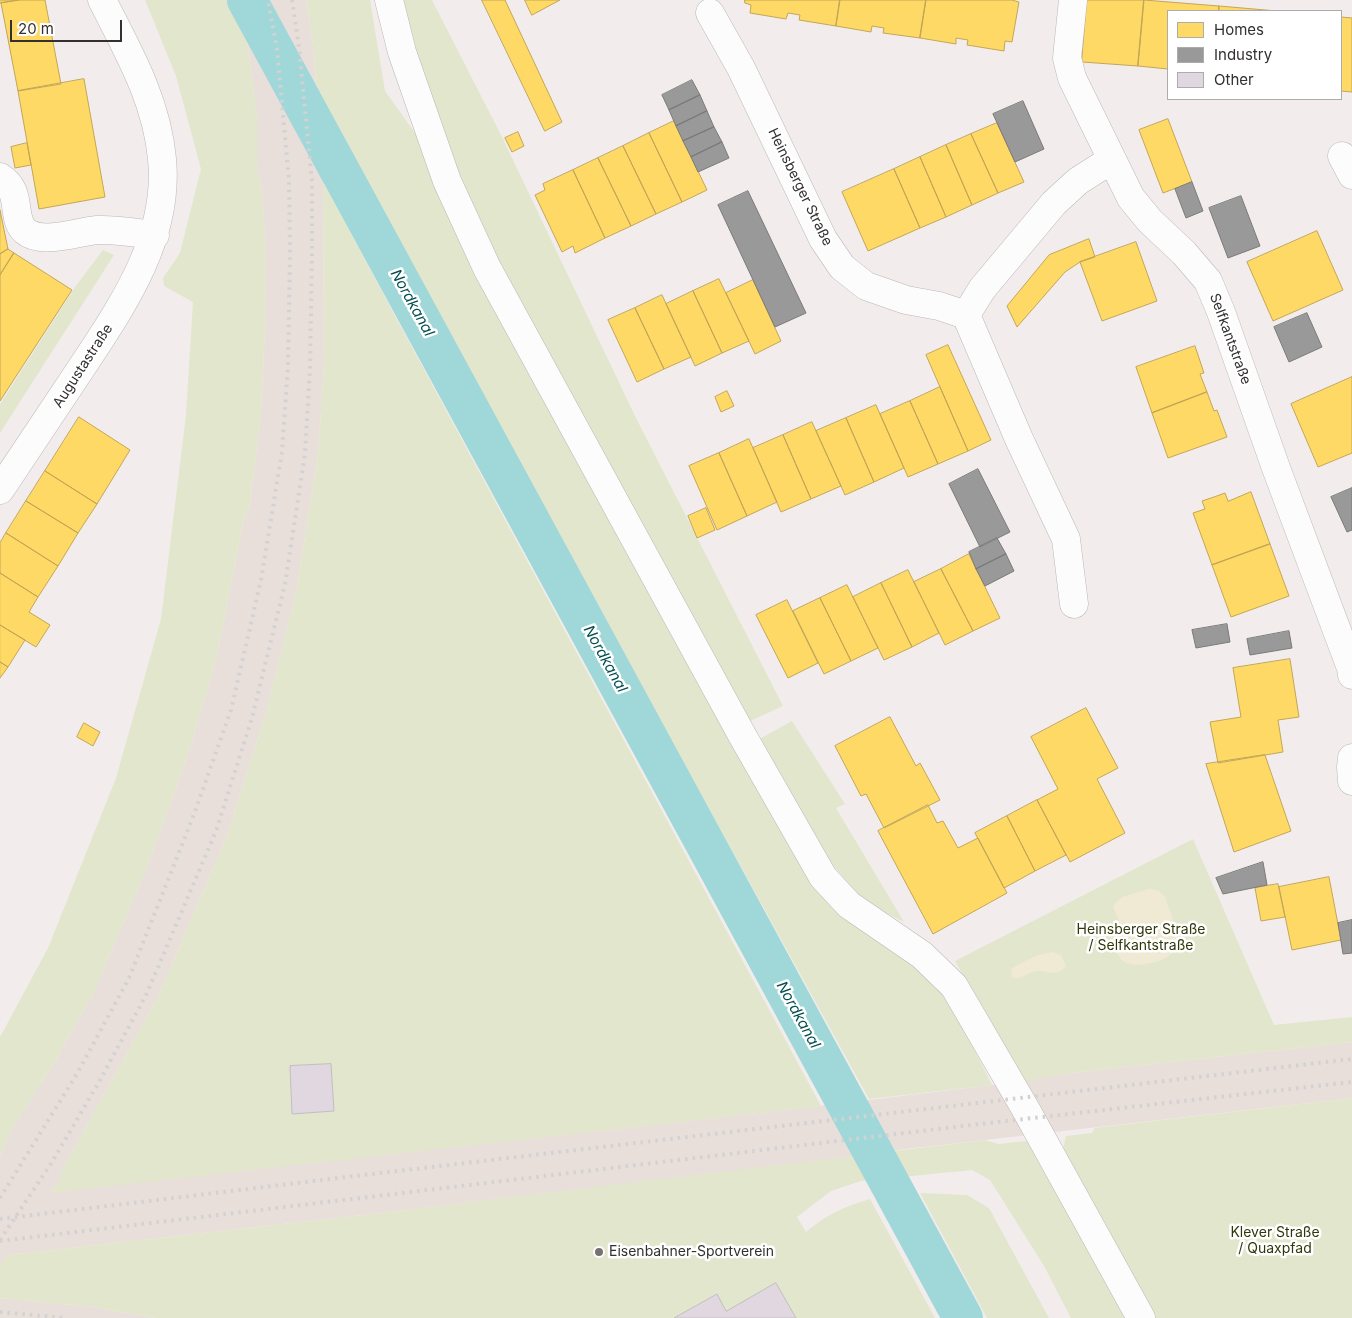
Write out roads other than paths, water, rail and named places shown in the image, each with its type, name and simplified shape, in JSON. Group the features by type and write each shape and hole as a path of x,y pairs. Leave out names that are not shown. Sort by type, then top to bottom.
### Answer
{"street":[{"name":"Augustastraße","path":"0,490 119,311 140,270 154,235 162,180 162,159 157,128 150,99 102,0"},
{"path":"389,0 402,52 447,181 487,268 746,744 823,877 850,905 922,955 954,986 1025,1108 1141,1318"},
{"name":"Selfkantstraße","path":"1073,0 1067,58 1072,78 1131,198 1150,221 1184,253 1208,281 1221,312 1352,675"},
{"name":"Heinsberger Straße","path":"710,13 741,68 823,239 842,268 866,286 906,300 939,306 966,315"},
{"path":"1074,604 1066,539 1019,439 966,315 982,289 1054,202 1078,181 1111,160"},
{"path":"0,177 7,181 14,191 18,216 24,230 36,237 50,237 98,230 154,235"},
{"path":"1352,758 1352,780"}],"waterway":[{"name":"Nordkanal","path":"247,0 963,1318"}],"railway":[{"path":"0,1198 78,1072 129,978 193,817 231,710 261,580 282,452 288,367 290,251 289,181 277,49 268,0"},
{"path":"0,1240 52,1162 99,1082 147,993 216,831 252,718 285,584 305,454 310,368 312,251 312,182 299,47 292,0"},
{"path":"0,1219 1352,1059"},
{"path":"0,1241 980,1124 1352,1082"},
{"path":"0,1312 65,1318"}],"place":[{"name":"Eisenbahner-Sportverein","path":"599,1252"}],"park label":[{"name":"Heinsberger Straße / Selfkantstraße","path":"1141,938"},
{"name":"Klever Straße / Quaxpfad","path":"1275,1242"}]}
